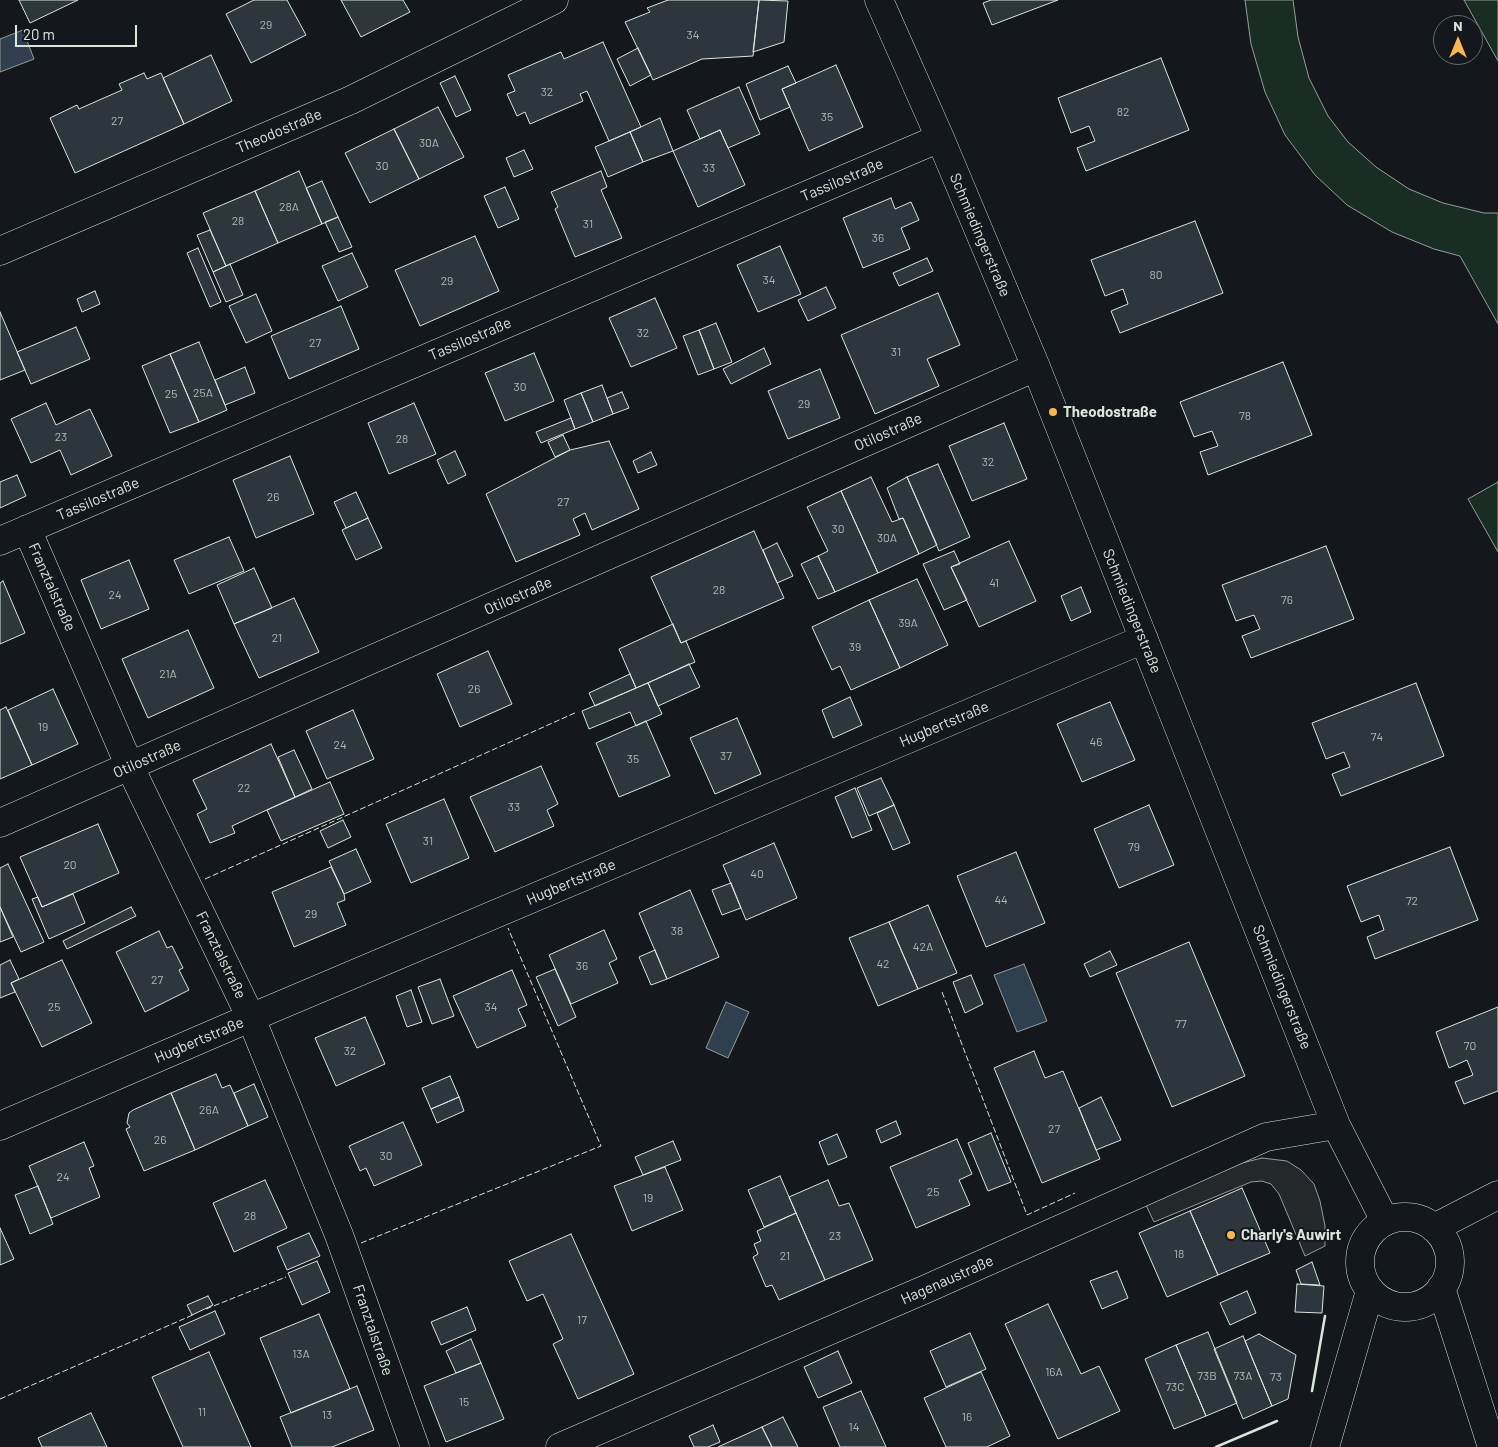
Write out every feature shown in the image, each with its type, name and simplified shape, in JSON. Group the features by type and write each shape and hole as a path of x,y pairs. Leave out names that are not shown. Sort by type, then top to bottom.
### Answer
{"street":[{"name":"Theodostraße","path":"0,250 351,100 554,0"},
{"name":"Schmiedingerstraße","path":"879,0 940,138 1036,368 1336,1125 1385,1221"},
{"name":"Tassilostraße","path":"0,540 940,138"},
{"name":"Otilostraße","path":"0,824 1036,368"},
{"name":"Franztalstraße","path":"27,529 130,767 251,1018 339,1235 415,1447"},
{"name":"Hugbertstraße","path":"0,1126 1144,639"},
{"name":"Hagenaustraße","path":"560,1447 926,1289 1266,1137 1336,1125"},
{"path":"1434,1228 1498,1195"},
{"path":"1398,1217 1410,1217 1423,1220 1434,1228 1443,1238 1448,1250 1450,1263 1447,1277 1441,1288 1432,1298 1420,1304 1406,1307 1393,1305 1380,1299 1370,1291 1363,1280 1360,1252 1365,1239 1374,1228 1385,1221 1398,1217"},
{"path":"1441,1288 1492,1447"},
{"path":"1325,1447 1370,1291"}],"green space":[{"path":"1245,0 1293,0 1298,37 1309,78 1328,116 1348,142 1376,167 1409,189 1443,203 1484,213 1498,213 1498,324 1460,256 1434,249 1392,232 1347,205 1315,175 1285,135 1265,92 1251,44"},
{"path":"1464,0 1498,0 1498,61 1483,34 1483,15 1472,15"},
{"path":"1498,482 1498,552 1468,499"}],"shaded area":[{"path":"1262,1158 1287,1161 1301,1170 1314,1184 1325,1226 1325,1246 1305,1256 1279,1194 1271,1184 1262,1181 1251,1182 1154,1222 1145,1203 1242,1163"}],"water":[{"path":"23,30 34,59 0,72 0,39"},
{"path":"1024,964 1047,1021 1017,1032 994,975"},
{"path":"726,1002 749,1012 728,1058 706,1048"}],"building":[{"path":"19,0 78,0 30,23"},
{"path":"254,0 287,0 306,35 251,63 226,14"},
{"path":"341,0 403,0 410,12 361,37"},
{"path":"668,0 759,0 753,56 702,59 653,80 625,22 650,12 647,8"},
{"path":"759,0 788,1 784,42 753,52"},
{"path":"991,0 1058,0 992,25 983,3"},
{"path":"603,42 641,127 609,141 587,91 580,94 583,101 530,124 525,112 517,116 507,94 515,91 508,75 561,52 564,59"},
{"path":"638,48 651,75 630,86 617,59"},
{"path":"211,55 232,101 184,124 163,78"},
{"path":"1161,58 1189,130 1086,171 1077,148 1095,141 1089,126 1071,133 1058,98"},
{"path":"836,65 863,127 809,151 782,89"},
{"path":"788,66 796,83 782,89 790,107 760,120 746,84"},
{"path":"144,73 147,79 161,73 184,124 75,173 50,118 77,105 79,109 122,90 119,84"},
{"path":"455,76 471,110 456,117 440,83"},
{"path":"739,87 760,134 728,148 720,130 700,139 687,110"},
{"path":"438,107 464,157 419,179 394,129"},
{"path":"660,118 673,151 643,162 630,132"},
{"path":"394,129 419,179 370,203 345,153"},
{"path":"720,130 745,185 698,207 673,151"},
{"path":"630,132 643,162 608,177 595,147"},
{"path":"524,150 533,169 514,177 506,158"},
{"path":"299,171 322,224 278,243 255,191"},
{"path":"601,171 607,187 601,190 622,238 575,257 555,209 558,207 551,192"},
{"path":"322,181 338,217 322,224 306,188"},
{"path":"505,187 519,219 498,228 484,196"},
{"path":"255,191 278,243 226,266 203,213"},
{"path":"891,198 895,209 911,202 919,220 901,228 910,249 863,268 843,218"},
{"path":"338,217 352,247 339,252 325,222"},
{"path":"1195,221 1223,293 1120,333 1111,311 1128,304 1123,289 1105,296 1091,260"},
{"path":"210,230 226,266 213,272 197,235"},
{"path":"475,236 499,291 420,326 395,270"},
{"path":"780,246 801,294 758,312 737,265"},
{"path":"198,248 221,302 210,307 187,253"},
{"path":"352,253 368,287 338,301 322,266"},
{"path":"927,258 933,271 899,286 893,273"},
{"path":"230,264 243,295 226,302 213,272"},
{"path":"826,287 836,308 808,321 798,300"},
{"path":"95,291 100,304 82,312 77,299"},
{"path":"938,293 960,345 927,359 939,386 875,414 841,335"},
{"path":"256,294 272,331 246,343 229,306"},
{"path":"655,298 677,348 631,367 609,318"},
{"path":"341,306 359,349 289,379 271,336"},
{"path":"0,312 25,370 0,380"},
{"path":"716,323 732,362 714,369 699,330"},
{"path":"76,327 90,359 31,384 17,352"},
{"path":"699,330 714,369 698,375 683,336"},
{"path":"199,342 227,410 199,422 170,354"},
{"path":"764,348 771,364 731,384 723,369"},
{"path":"534,353 554,401 505,421 485,373"},
{"path":"170,354 199,422 170,433 142,366"},
{"path":"1283,362 1312,435 1208,475 1200,452 1218,446 1212,431 1194,437 1180,402"},
{"path":"245,367 255,393 225,405 215,380"},
{"path":"820,369 840,418 788,439 768,391"},
{"path":"602,385 613,414 593,422 581,393"},
{"path":"622,392 629,408 613,414 607,398"},
{"path":"581,393 593,422 575,429 564,400"},
{"path":"46,403 56,425 90,409 112,456 71,475 60,450 31,463 11,419"},
{"path":"414,403 436,454 389,474 368,423"},
{"path":"571,418 575,429 541,443 536,432"},
{"path":"1004,423 1027,479 972,501 949,446"},
{"path":"563,435 570,450 555,457 548,442"},
{"path":"609,441 639,509 592,530 585,513 573,519 580,535 516,562 486,494 570,450"},
{"path":"455,451 466,475 448,484 437,460"},
{"path":"651,452 657,465 638,473 633,461"},
{"path":"290,456 314,514 256,538 233,480"},
{"path":"938,464 970,537 939,551 907,477"},
{"path":"17,475 26,496 0,508 0,482"},
{"path":"871,477 892,522 903,518 919,554 878,573 841,491"},
{"path":"907,477 937,545 919,554 903,518 899,519 887,488"},
{"path":"841,491 878,573 835,592 818,556 828,551 807,507"},
{"path":"356,492 368,518 346,528 334,502"},
{"path":"368,518 382,548 356,560 342,530"},
{"path":"754,531 784,598 681,643 651,577"},
{"path":"229,537 244,571 189,594 174,560"},
{"path":"1009,541 1036,601 979,627 951,567"},
{"path":"777,543 793,576 777,583 763,550"},
{"path":"1326,546 1354,619 1251,658 1242,636 1260,629 1254,615 1236,621 1222,585"},
{"path":"954,551 960,564 951,567 967,600 944,610 923,564"},
{"path":"818,556 835,592 818,599 801,564"},
{"path":"129,560 149,609 101,629 81,580"},
{"path":"254,568 272,608 234,624 217,585"},
{"path":"917,579 948,645 900,668 869,600"},
{"path":"3,581 25,633 0,644 0,583"},
{"path":"1081,587 1091,612 1071,621 1061,596"},
{"path":"294,598 319,652 259,678 234,624"},
{"path":"869,600 900,668 851,690 840,666 832,670 812,627"},
{"path":"673,624 681,643 686,641 695,662 636,688 619,649"},
{"path":"188,630 214,688 148,718 122,659"},
{"path":"488,651 512,704 460,727 437,674"},
{"path":"689,664 700,687 658,706 648,683"},
{"path":"630,674 636,688 595,706 589,693"},
{"path":"648,683 662,714 636,726 630,712 589,729 582,711"},
{"path":"1416,683 1444,756 1341,796 1332,774 1350,767 1344,752 1326,759 1312,723"},
{"path":"53,689 78,744 32,765 8,710"},
{"path":"850,697 862,725 833,738 822,710"},
{"path":"1110,702 1135,760 1082,782 1057,724"},
{"path":"6,707 32,765 0,779 0,710"},
{"path":"353,710 374,759 327,779 306,731"},
{"path":"737,718 761,774 715,794 690,738"},
{"path":"646,721 670,776 619,797 596,743"},
{"path":"271,744 295,797 232,826 235,833 210,843 197,814 207,809 193,780"},
{"path":"294,750 312,789 295,797 278,757"},
{"path":"541,766 558,804 547,810 554,826 495,852 470,797"},
{"path":"881,778 894,805 869,816 857,788"},
{"path":"330,782 344,814 281,841 267,810"},
{"path":"855,788 872,830 852,838 835,797"},
{"path":"444,799 469,858 411,883 386,824"},
{"path":"894,805 910,843 893,850 877,813"},
{"path":"1149,805 1174,865 1119,888 1094,829"},
{"path":"343,820 351,837 328,848 320,831"},
{"path":"98,824 119,873 42,907 20,857"},
{"path":"774,843 797,898 746,920 723,865"},
{"path":"1450,847 1478,920 1375,959 1367,937 1384,930 1379,915 1361,922 1347,886"},
{"path":"356,849 371,882 344,894 329,861"},
{"path":"1016,852 1045,923 986,947 957,876"},
{"path":"8,864 44,942 21,952 0,907 0,868"},
{"path":"331,867 344,894 345,900 337,903 346,925 294,947 272,892"},
{"path":"731,883 741,908 722,915 712,890"},
{"path":"690,890 719,957 667,979 639,913"},
{"path":"73,894 85,923 49,939 32,899 38,897 42,907"},
{"path":"928,905 957,973 918,989 889,922"},
{"path":"0,907 13,937 0,942"},
{"path":"131,907 136,916 67,949 63,941"},
{"path":"889,922 918,989 878,1006 849,938"},
{"path":"604,930 617,959 609,963 618,983 571,1004 549,955"},
{"path":"159,931 167,948 172,946 183,968 179,970 189,990 145,1012 116,952"},
{"path":"1189,942 1245,1076 1172,1107 1116,973"},
{"path":"655,950 667,979 651,985 639,957"},
{"path":"1110,951 1117,965 1090,977 1084,964"},
{"path":"10,960 19,979 11,983 15,992 0,998 0,965"},
{"path":"62,960 92,1023 42,1047 11,983"},
{"path":"555,969 576,1017 558,1026 536,977"},
{"path":"512,970 527,1005 518,1009 526,1026 477,1048 453,996"},
{"path":"971,975 983,1004 965,1013 953,982"},
{"path":"440,979 454,1016 432,1024 418,987"},
{"path":"411,990 422,1022 407,1027 396,996"},
{"path":"1498,1007 1498,1091 1464,1104 1455,1082 1473,1075 1467,1060 1449,1068 1436,1032"},
{"path":"365,1017 385,1064 336,1086 315,1038"},
{"path":"1034,1051 1045,1078 1063,1071 1100,1159 1042,1183 994,1068"},
{"path":"216,1074 222,1088 230,1085 248,1126 195,1150 171,1093"},
{"path":"450,1076 459,1097 431,1109 422,1088"},
{"path":"254,1084 268,1117 248,1126 234,1093"},
{"path":"171,1093 195,1150 144,1171 126,1129 130,1127 127,1123 129,1113"},
{"path":"459,1097 464,1111 437,1123 431,1109"},
{"path":"1101,1097 1121,1140 1096,1150 1079,1108"},
{"path":"896,1121 901,1134 881,1143 876,1130"},
{"path":"403,1122 422,1165 374,1186 366,1168 360,1171 349,1146"},
{"path":"991,1133 1011,1182 988,1191 968,1143"},
{"path":"837,1134 847,1157 828,1165 819,1142"},
{"path":"957,1139 972,1174 959,1180 970,1205 916,1228 890,1167"},
{"path":"673,1141 681,1160 643,1175 635,1157"},
{"path":"84,1142 94,1166 89,1168 100,1197 51,1218 29,1166"},
{"path":"665,1167 683,1210 632,1231 614,1186"},
{"path":"780,1176 796,1213 764,1227 748,1190"},
{"path":"265,1180 287,1228 234,1252 213,1203"},
{"path":"828,1180 839,1206 849,1203 873,1260 825,1280 789,1197"},
{"path":"38,1186 53,1224 30,1234 15,1195"},
{"path":"1242,1188 1270,1253 1218,1275 1190,1211"},
{"path":"1190,1211 1218,1275 1167,1297 1139,1233"},
{"path":"796,1213 825,1280 779,1300 772,1285 766,1287 753,1257 758,1254 754,1244 761,1241 757,1231"},
{"path":"0,1228 14,1259 0,1265"},
{"path":"309,1233 320,1256 287,1270 277,1247"},
{"path":"571,1234 634,1374 578,1399 553,1344 563,1339 543,1294 527,1301 509,1261"},
{"path":"317,1261 330,1292 302,1305 288,1273"},
{"path":"1312,1262 1320,1285 1301,1284 1296,1270"},
{"path":"1117,1271 1128,1298 1102,1309 1090,1281"},
{"path":"1297,1284 1324,1286 1322,1313 1295,1312"},
{"path":"1247,1291 1256,1313 1230,1325 1220,1303"},
{"path":"208,1296 213,1305 192,1315 187,1305"},
{"path":"1048,1304 1081,1374 1099,1366 1120,1411 1058,1439 1005,1324"},
{"path":"467,1307 476,1330 441,1345 431,1322"},
{"path":"215,1311 225,1334 190,1350 179,1327"},
{"path":"319,1314 350,1389 291,1413 260,1338"},
{"path":"1208,1332 1237,1403 1206,1416 1176,1345"},
{"path":"970,1333 986,1369 946,1387 930,1351"},
{"path":"1259,1334 1296,1355 1288,1399 1272,1406 1245,1341"},
{"path":"1243,1336 1272,1406 1243,1419 1214,1349"},
{"path":"471,1339 481,1363 456,1373 446,1351"},
{"path":"1176,1345 1206,1416 1174,1429 1145,1359"},
{"path":"838,1351 852,1383 818,1398 804,1367"},
{"path":"209,1352 251,1447 183,1447 152,1377"},
{"path":"481,1363 504,1419 446,1442 424,1386"},
{"path":"981,1372 1010,1436 987,1447 946,1447 924,1398"},
{"path":"357,1386 374,1430 332,1447 292,1447 280,1417"},
{"path":"861,1391 886,1447 840,1447 823,1407"},
{"path":"91,1413 107,1447 42,1447 38,1438"},
{"path":"783,1417 798,1447 772,1447 762,1427"},
{"path":"713,1425 720,1442 708,1447 694,1447 689,1436"},
{"path":"762,1427 772,1447 718,1447"}],"fence":[{"path":"205,879 577,712"},
{"path":"361,1243 601,1146 508,928"},
{"path":"942,992 1027,1215 1075,1193"},
{"path":"206,1309 286,1277"},
{"path":"0,1399 195,1314"}],"wall":[{"path":"1312,1391 1325,1316"},
{"path":"1216,1447 1277,1421"}],"place":[{"name":"Theodostraße","path":"1053,412"},
{"name":"Charly's Auwirt","path":"1231,1235"}]}
